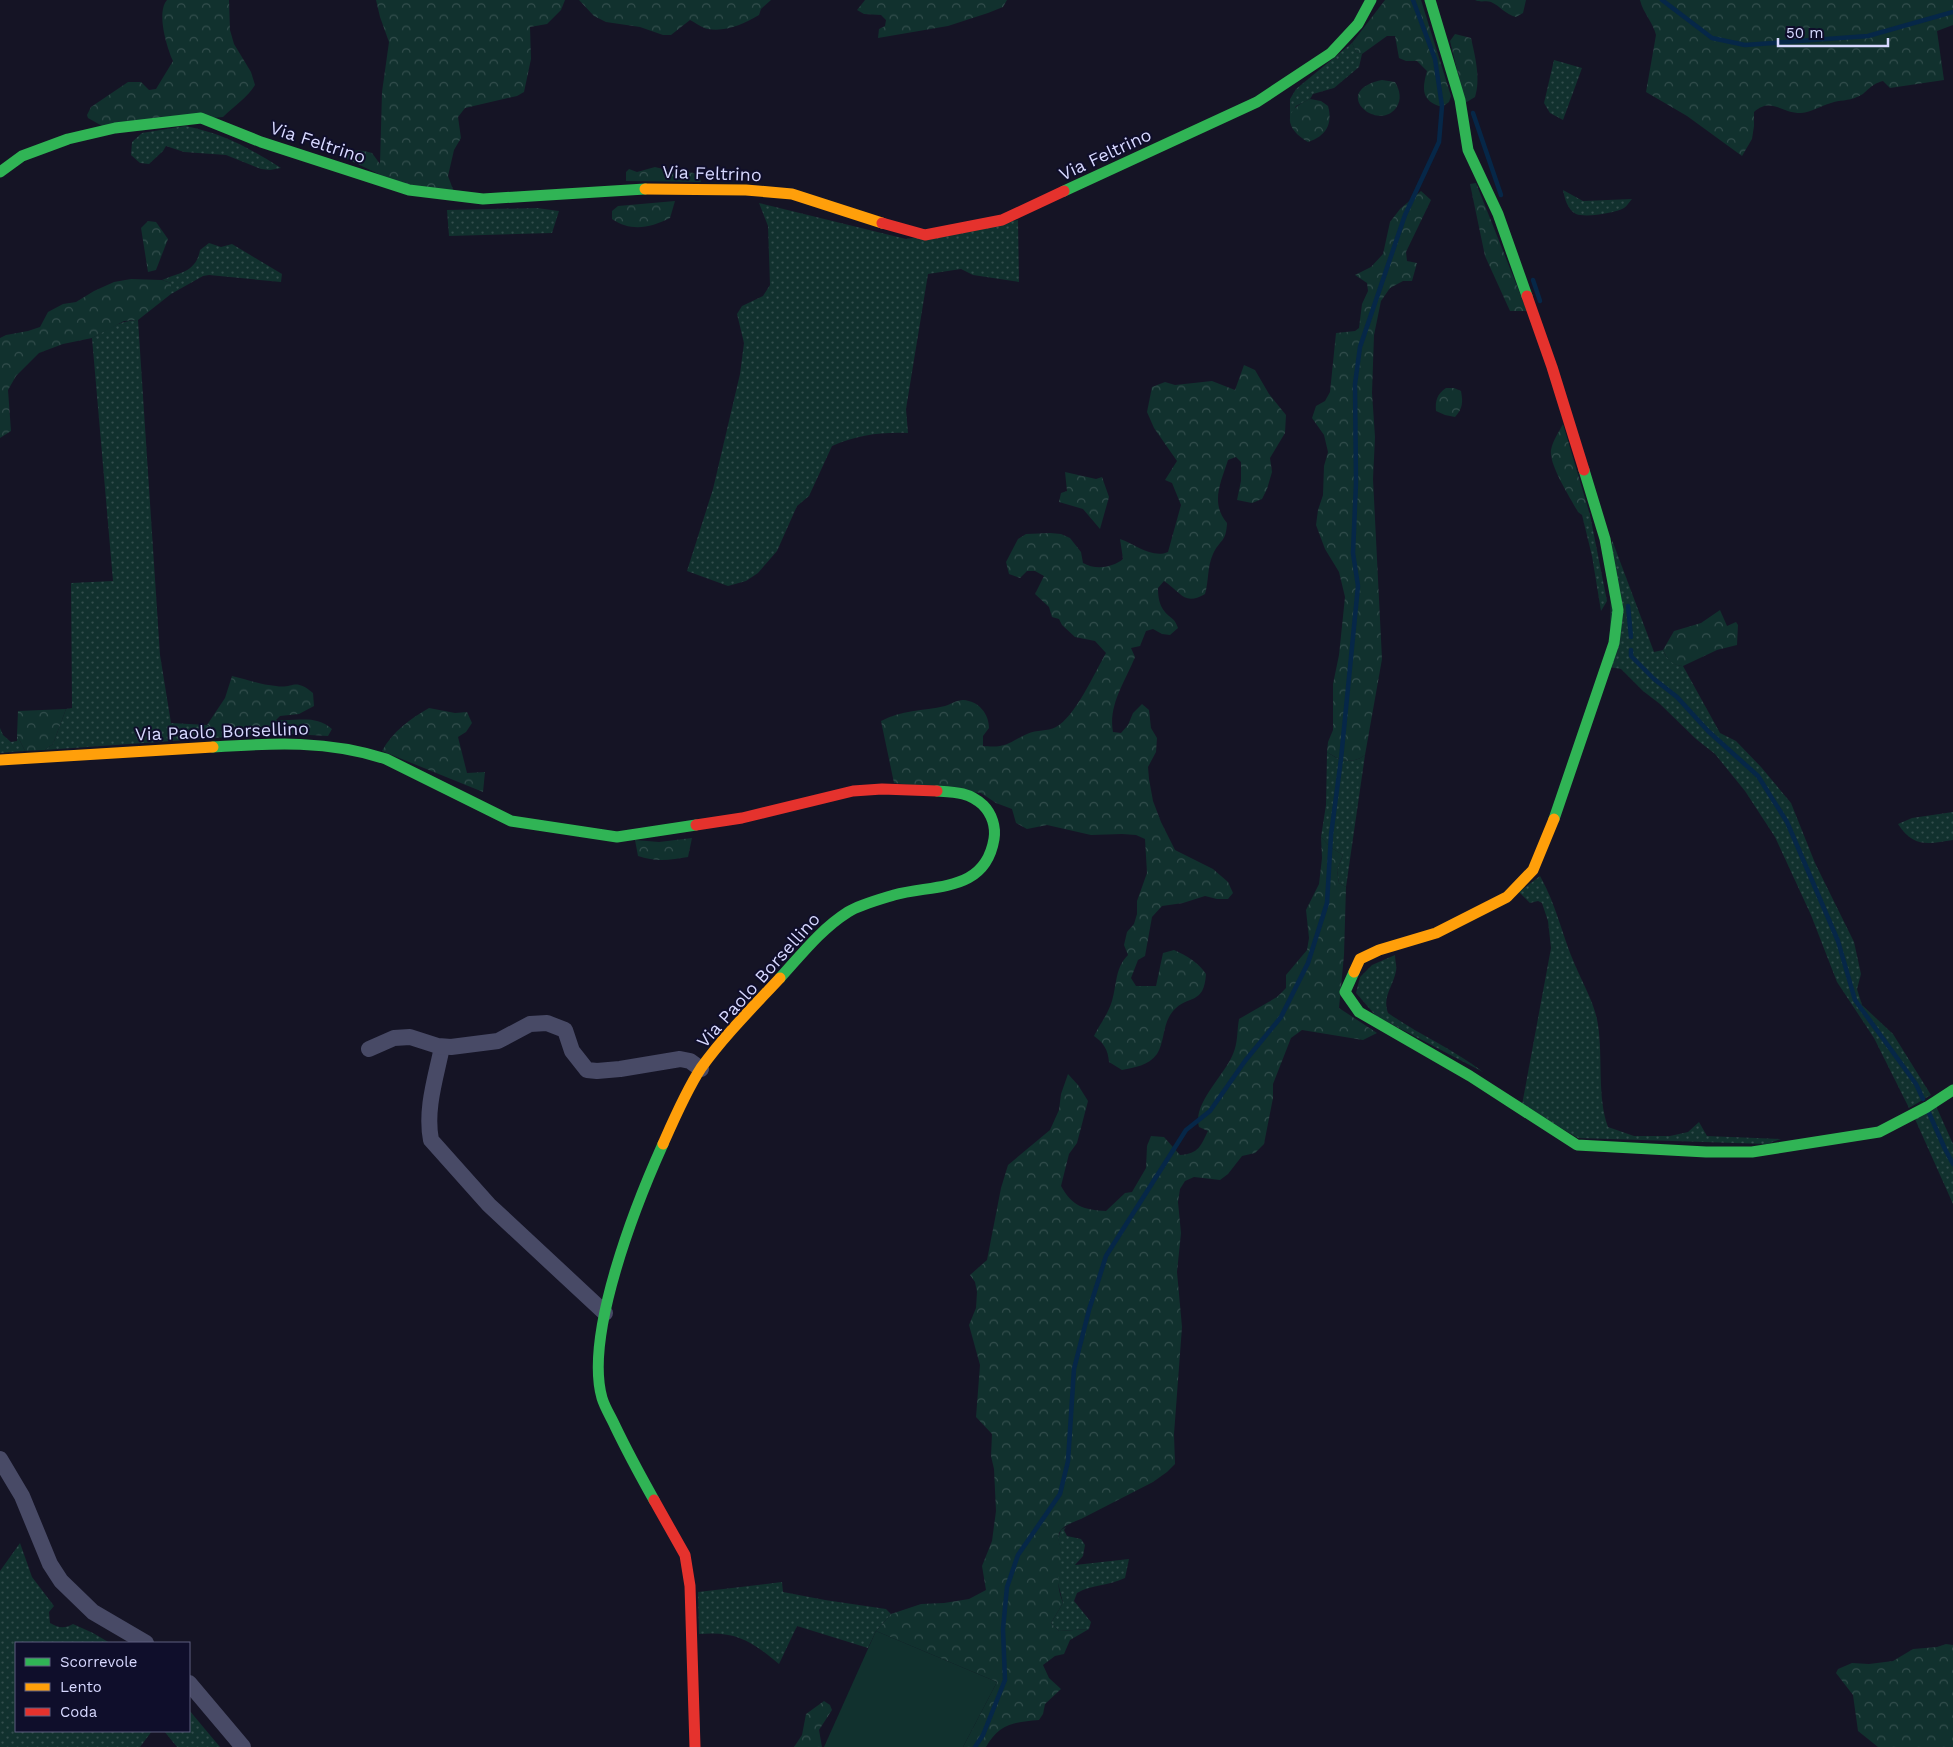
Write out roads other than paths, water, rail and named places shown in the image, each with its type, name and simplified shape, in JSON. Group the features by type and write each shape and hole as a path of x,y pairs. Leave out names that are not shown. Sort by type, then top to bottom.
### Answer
{"street":[{"name":"Via Feltrino","path":"0,172 22,156 68,139 123,126 201,118 261,142 410,190 483,199 641,189 756,191 792,194 877,222 926,234 1002,220 1257,102 1331,53 1358,24 1370,0"},
{"path":"1430,0 1460,100 1468,150 1498,214 1552,367 1604,539 1618,610 1614,642 1548,837 1533,870 1507,897 1436,933 1379,950 1360,959 1345,992 1358,1012 1455,1067 1578,1145 1706,1152 1752,1152 1879,1132 1927,1107 1953,1090"},
{"name":"Via Paolo Borsellino","path":"0,760 278,743 342,747 386,759 511,821 617,837 742,818 773,812 844,793 882,788 962,792 975,798 985,806 992,818 995,832 993,843 984,864 976,874 964,881 949,886 894,895 850,911 827,927 733,1029 701,1069 675,1117 647,1179 616,1264 606,1313 598,1373 602,1399 631,1459 684,1555 690,1586 695,1747"},
{"path":"369,1049 394,1038 410,1037 451,1047 498,1041 530,1024 547,1023 565,1030 572,1051 586,1070 620,1069 680,1059 690,1061 701,1069"},
{"path":"442,1046 430,1108 429,1127 431,1140 489,1205 606,1313"},
{"path":"0,1459 22,1496 50,1564 62,1581 93,1612 144,1642"},
{"path":"190,1684 243,1747"}],"waterway":[{"path":"975,1747 983,1735 1005,1680 1003,1629 1007,1587 1018,1555 1060,1494 1068,1461 1074,1369 1089,1310 1106,1256 1186,1130 1210,1111 1245,1061 1281,1017 1308,963 1327,903 1331,835 1341,759 1358,586 1353,553 1356,483 1355,384 1360,347 1405,215 1439,142 1442,106 1435,59 1413,0"},
{"path":"1662,0 1712,38 1745,45 1868,36 1953,12"},
{"path":"1473,113 1501,195"},
{"path":"1533,280 1540,301"},
{"path":"1628,606 1631,637"},
{"path":"1631,650 1631,656 1654,679 1677,697 1708,731 1758,776 1787,822 1838,941 1855,1000 1916,1084 1923,1099"},
{"path":"1929,1113 1953,1164"}]}
